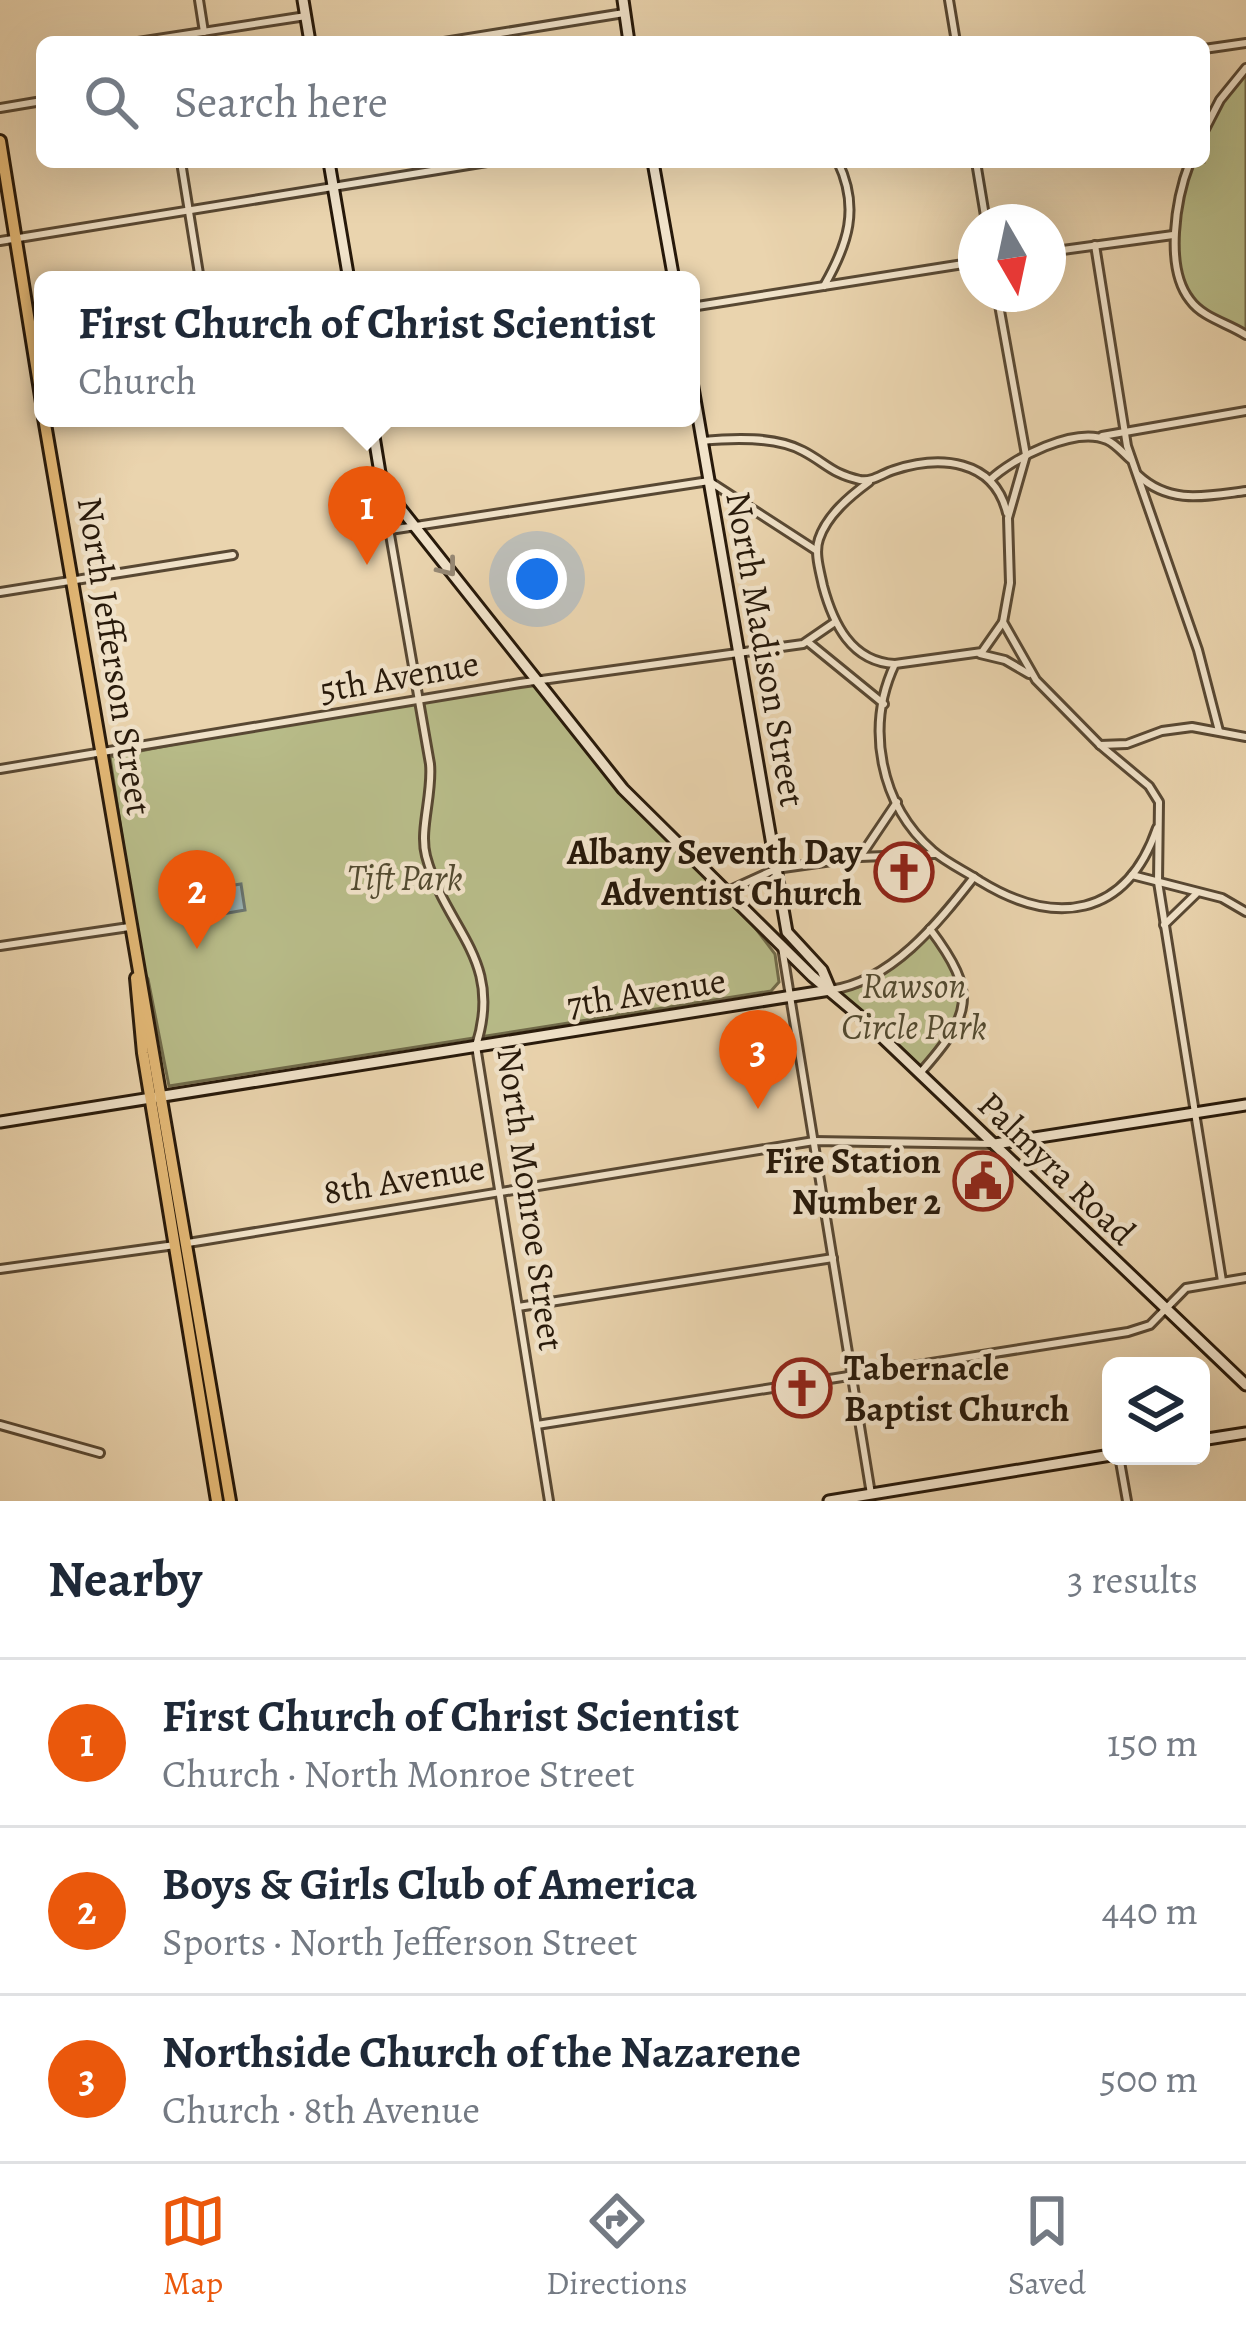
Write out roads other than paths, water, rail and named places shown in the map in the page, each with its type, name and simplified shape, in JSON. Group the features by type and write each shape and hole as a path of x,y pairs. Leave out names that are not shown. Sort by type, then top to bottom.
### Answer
{"main road":[{"path":"303,0 309,36"},
{"path":"622,0 628,36"},
{"name":"North Jefferson Street","path":"0,140 34,353"},
{"path":"330,168 347,271"},
{"path":"654,168 672,271"},
{"name":"North Jefferson Street","path":"46,427 137,975 136,1002 230,1501"},
{"name":"North Monroe Street","path":"372,427 380,473"},
{"name":"North Madison Street","path":"700,427 787,932"},
{"name":"Palmyra Road","path":"380,473 393,499 622,789 1246,1385"},
{"name":"Palmyra Road","path":"787,932 822,970 830,990"},
{"name":"7th Avenue","path":"0,1122 830,990"},
{"name":"8th Avenue","path":"995,1144 1246,1105"},
{"name":"North Jefferson Street","path":"182,1244 217,1501"},
{"path":"1210,1439 1246,1433"},
{"path":"830,1501 1102,1457"}],"street":[{"path":"199,0 204,32"},
{"path":"949,0 955,36"},
{"path":"482,36 625,13"},
{"path":"183,36 305,16"},
{"path":"1210,48 1246,43"},
{"path":"1210,119 1246,68"},
{"path":"0,108 36,102"},
{"path":"182,168 199,271"},
{"path":"0,241 451,168"},
{"path":"824,286 846,242 851,218 850,193 840,168"},
{"path":"977,168 983,204"},
{"path":"1188,168 1178,194 1173,235 1188,298 1213,319 1246,335"},
{"path":"1066,249 1173,235"},
{"path":"1095,245 1132,462 1198,650 1219,731"},
{"path":"700,306 958,265"},
{"path":"1000,312 1026,455 1008,518"},
{"path":"991,480 1026,455 1054,443 1246,411"},
{"path":"1094,437 1110,442 1132,462"},
{"path":"702,441 780,443 803,451 834,474 869,482"},
{"path":"977,654 1003,622 1010,584 1008,518 1002,497 991,480 967,465 942,461 892,470 869,482 830,519 820,533 817,551 835,622 847,640 872,660 895,664 977,654 1005,660 1036,680 1100,745 1149,786 1159,802 1158,882 1222,1281"},
{"path":"1136,472 1159,491 1181,497 1246,491"},
{"name":"North Monroe Street","path":"380,473 432,781 426,855 484,980 483,1026 476,1046 549,1501"},
{"path":"390,530 709,481 817,551"},
{"path":"0,592 233,555"},
{"name":"5th Avenue","path":"0,769 808,642 835,622"},
{"path":"1003,622 1036,680"},
{"path":"808,642 884,704"},
{"path":"895,664 878,743 885,774 897,802 938,854 974,877 1018,902 1046,910 1094,901 1124,886 1150,848 1160,817"},
{"path":"1100,745 1127,744 1175,728 1246,737"},
{"path":"860,856 897,802"},
{"path":"728,891 776,869 860,856 938,854"},
{"path":"1132,875 1222,898 1246,912"},
{"name":"7th Avenue","path":"830,990 858,986 930,929 974,877"},
{"path":"1164,925 1198,892"},
{"path":"0,946 129,927"},
{"path":"919,1075 954,1034 964,997 956,969 930,929"},
{"path":"782,946 871,1494"},
{"name":"8th Avenue","path":"0,1269 814,1141 995,1144"},
{"path":"518,1307 833,1258"},
{"path":"537,1425 1128,1332 1150,1325 1186,1288 1246,1278"},
{"path":"0,1425 100,1453"},
{"path":"1118,1465 1127,1501"}],"water":[{"path":"218,875 221,887 241,884 245,910 188,920 184,894 205,890 203,878"}],"place":[{"name":"First Church of Christ Scientist","path":"367,565"},
{"name":"Albany Seventh Day Adventist Church","path":"904,872"},
{"name":"Boys & Girls Club of America","path":"197,949"},
{"name":"Northside Church of the Nazarene","path":"758,1109"},
{"name":"Fire Station Number 2","path":"983,1181"},
{"name":"Tabernacle Baptist Church","path":"802,1388"}],"park label":[{"name":"Tift Park","path":"405,877"},
{"name":"Rawson Circle Park","path":"914,1006"}]}
